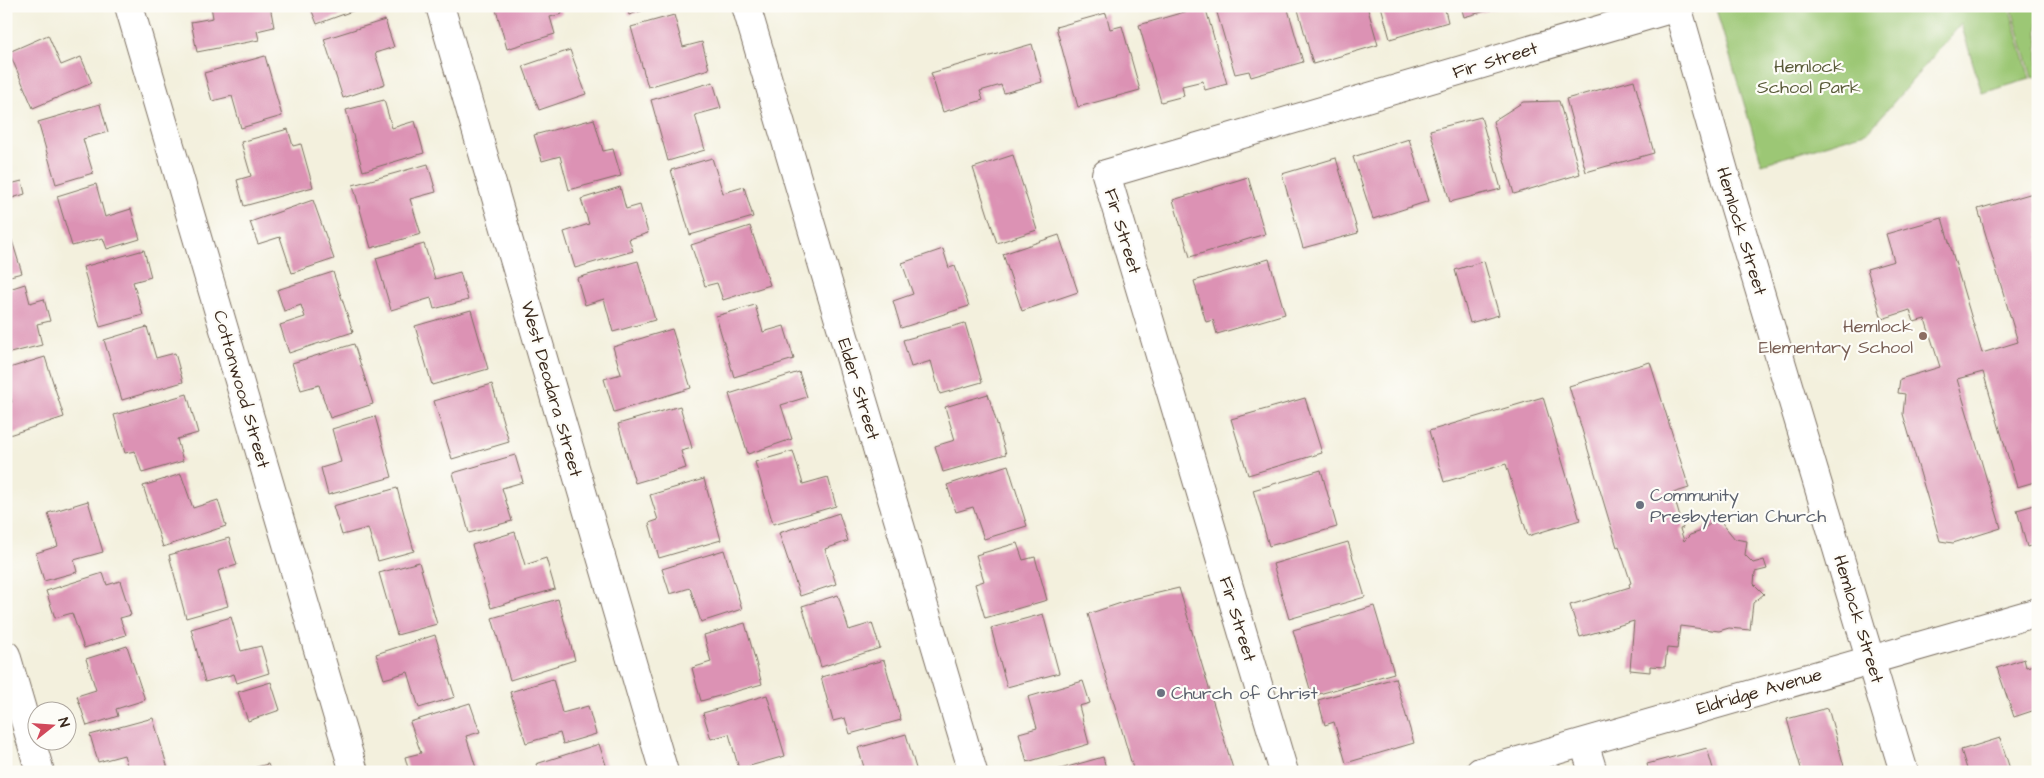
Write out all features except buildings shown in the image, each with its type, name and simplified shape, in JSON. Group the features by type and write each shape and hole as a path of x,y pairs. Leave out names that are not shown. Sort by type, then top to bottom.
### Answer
{"street":[{"name":"Cottonwood Street","path":"129,6 354,772"},
{"name":"West Deodara Street","path":"440,6 664,772"},
{"name":"Elder Street","path":"746,6 973,772"},
{"name":"Hemlock Street","path":"1677,6 1728,185 1904,772"},
{"name":"Fir Street","path":"1284,772 1106,174 1677,6"},
{"name":"Eldridge Avenue","path":"1480,772 1871,658 2038,612"},
{"path":"6,656 40,772"},
{"path":"1584,743 1593,772"}],"green space":[{"name":"Hemlock School Park","path":"1715,6 1976,6 1974,9 1983,6 2009,6 2030,79 1982,93 1961,24 1868,132 1762,164"},
{"path":"2011,6 2038,6 2038,77 2032,78"}],"place":[{"name":"Hemlock Elementary School","path":"1923,336"},
{"name":"Community Presbyterian Church","path":"1640,505"},
{"name":"Church of Christ","path":"1161,693"}]}
